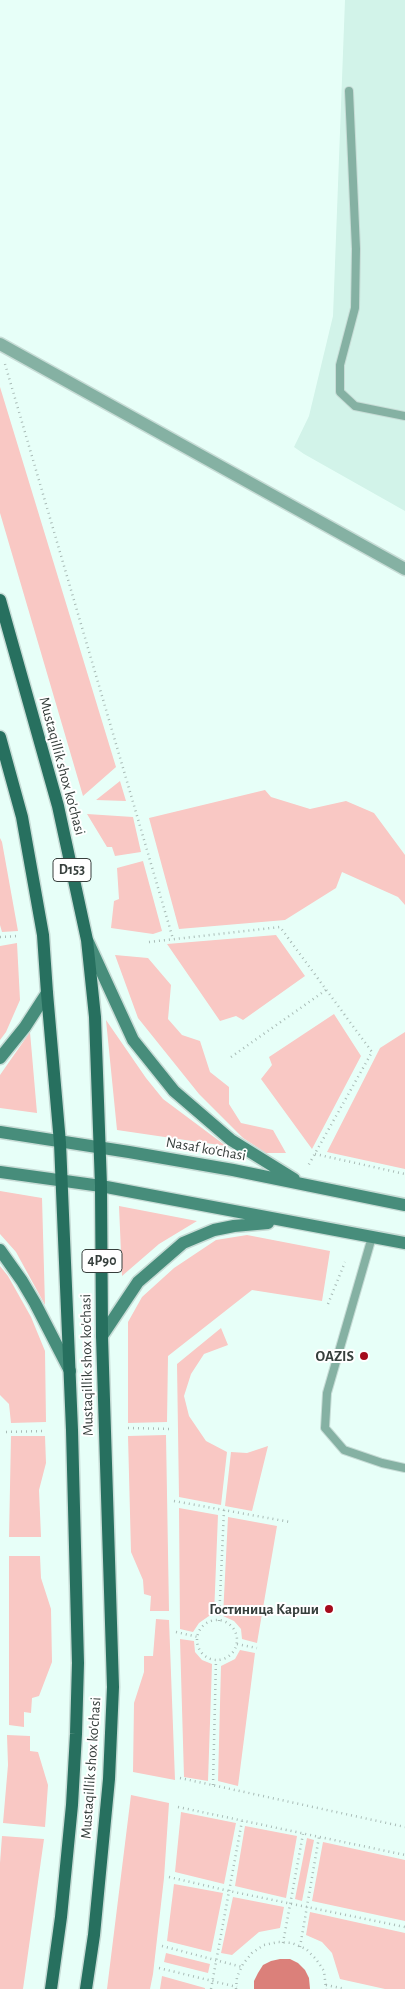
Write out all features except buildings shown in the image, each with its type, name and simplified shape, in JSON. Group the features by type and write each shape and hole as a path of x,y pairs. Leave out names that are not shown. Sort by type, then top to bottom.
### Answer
{"main road":[{"name":"Mustaqillik shox ko'chasi","path":"0,600 58,806 87,940 95,1017 101,1186 102,1336 113,1686 108,1788 86,1989"},
{"name":"Mustaqillik shox ko'chasi","path":"0,737 24,827 43,935 46,992 60,1142 70,1371 78,1663 76,1734 72,1805 61,1917 51,1989"},
{"path":"87,940 133,1040 174,1091 231,1140 302,1184"},
{"path":"0,1058 25,1027 46,992"},
{"name":"Nasaf ko‘chasi","path":"0,1132 233,1170 405,1205"},
{"path":"0,1172 101,1186 405,1243"},
{"path":"102,1336 138,1282 183,1243 214,1230 234,1226 286,1222"},
{"path":"0,1250 35,1303 70,1371"}],"street":[{"path":"1,349 405,569"}],"lane":[{"path":"349,91 356,249 355,308 340,365 340,392 355,406 405,416"},
{"path":"372,1237 327,1393 325,1428 344,1450 382,1463 405,1468"}],"path":[{"path":"1,349 173,939"},
{"path":"149,942 280,927 372,1052 308,1166"},
{"path":"0,937 18,936"},
{"path":"231,1057 326,990"},
{"path":"315,1154 405,1174"},
{"path":"328,1304 345,1262"},
{"path":"128,1428 172,1429"},
{"path":"6,1432 44,1431"},
{"path":"174,1500 290,1522"},
{"path":"219,1620 224,1510"},
{"path":"219,1620 228,1623 233,1628 236,1633 237,1644 234,1652 229,1657 216,1660 204,1655 198,1643 198,1637 204,1626 209,1622 219,1620"},
{"path":"176,1632 198,1637"},
{"path":"237,1644 256,1648"},
{"path":"213,1785 216,1660"},
{"path":"180,1778 405,1826"},
{"path":"178,1807 405,1855"},
{"path":"211,1989 242,1821"},
{"path":"283,1943 303,1834"},
{"path":"300,1947 320,1837"},
{"path":"169,1877 405,1927"},
{"path":"159,1968 236,1988 237,1977 252,1953 264,1945 292,1943 316,1959 324,1971 326,1987 345,1989"},
{"path":"162,1946 242,1967"}],"shaded area":[{"path":"345,0 405,0 405,511 294,447 309,416 333,316"},
{"path":"0,387 116,767 83,796 0,513"},
{"path":"120,781 126,801 96,800"},
{"path":"265,790 271,797 310,809 346,801 374,813 405,855 405,905 398,897 342,872 336,888 285,920 179,929 149,818"},
{"path":"87,814 133,817 141,852 115,856 112,847 107,847"},
{"path":"0,838 18,931 2,932 0,925"},
{"path":"143,861 162,931 153,934 111,928 114,901 119,899 117,868"},
{"path":"276,935 305,976 243,1020 236,1016 220,1021 167,944"},
{"path":"17,943 20,1000 6,1032 0,1040 0,946"},
{"path":"115,955 148,958 171,985 168,1019 182,1035 200,1041 210,1072 229,1087 229,1104 241,1123 273,1130 286,1153 266,1153 243,1138 199,1094 138,1018"},
{"path":"334,1014 361,1056 312,1149 261,1079 272,1065 269,1057"},
{"path":"106,1020 163,1099 226,1146 117,1130"},
{"path":"30,1032 37,1113 0,1108 0,1075"},
{"path":"405,1032 405,1169 327,1152 380,1048"},
{"path":"0,1191 42,1198 45,1305 16,1252 0,1234"},
{"path":"119,1206 197,1221 159,1244 122,1276"},
{"path":"247,1235 330,1251 322,1301 252,1290 168,1356 167,1422 128,1423 128,1322 142,1297 174,1268 216,1240"},
{"path":"0,1266 8,1276 31,1317 45,1351 46,1422 11,1423 9,1404 0,1395"},
{"path":"221,1328 228,1345 204,1354 191,1374 184,1396 189,1416 206,1441 227,1452 221,1505 179,1497 177,1364"},
{"path":"166,1435 169,1611 150,1611 151,1596 144,1594 143,1580 131,1552 128,1436"},
{"path":"11,1436 45,1436 46,1463 39,1490 41,1537 9,1537"},
{"path":"268,1446 252,1511 225,1506 231,1452 247,1453"},
{"path":"179,1508 218,1515 214,1615 199,1623 193,1632 180,1629"},
{"path":"228,1517 277,1526 257,1643 242,1639 241,1629 234,1621 223,1616"},
{"path":"9,1556 40,1556 41,1578 51,1609 52,1662 39,1696 32,1698 31,1713 24,1712 24,1727 9,1725"},
{"path":"156,1619 169,1620 175,1780 133,1772 134,1703 144,1672 144,1656 153,1656"},
{"path":"180,1639 194,1641 195,1652 202,1660 212,1664 208,1781 184,1777"},
{"path":"240,1650 255,1653 238,1786 218,1781 221,1666 235,1659"},
{"path":"7,1735 30,1736 30,1751 38,1752 48,1785 45,1827 3,1823 8,1765"},
{"path":"131,1795 169,1803 164,1878 153,1974 150,1989 107,1989"},
{"path":"181,1812 236,1823 224,1884 175,1872"},
{"path":"245,1826 297,1836 286,1898 235,1886"},
{"path":"2,1836 44,1839 23,1989 0,1989 0,1863"},
{"path":"307,1838 314,1840 302,1901 295,1899"},
{"path":"323,1842 405,1860 405,1921 312,1901"},
{"path":"174,1884 223,1893 211,1952 167,1941"},
{"path":"233,1897 284,1907 280,1928 259,1932 232,1955 221,1953"},
{"path":"310,1912 405,1933 405,1989 385,1989 340,1979 332,1953 322,1942 306,1935"},
{"path":"166,1953 210,1964 208,1973 164,1962"},
{"path":"280,1959 290,1959 298,1963 305,1970 309,1978 310,1989 254,1989 254,1981 263,1965"},
{"path":"162,1976 205,1988 205,1989 160,1989"}],"place":[{"name":"OAZIS","path":"364,1356"},
{"name":"Гостиница Карши","path":"329,1609"}]}
